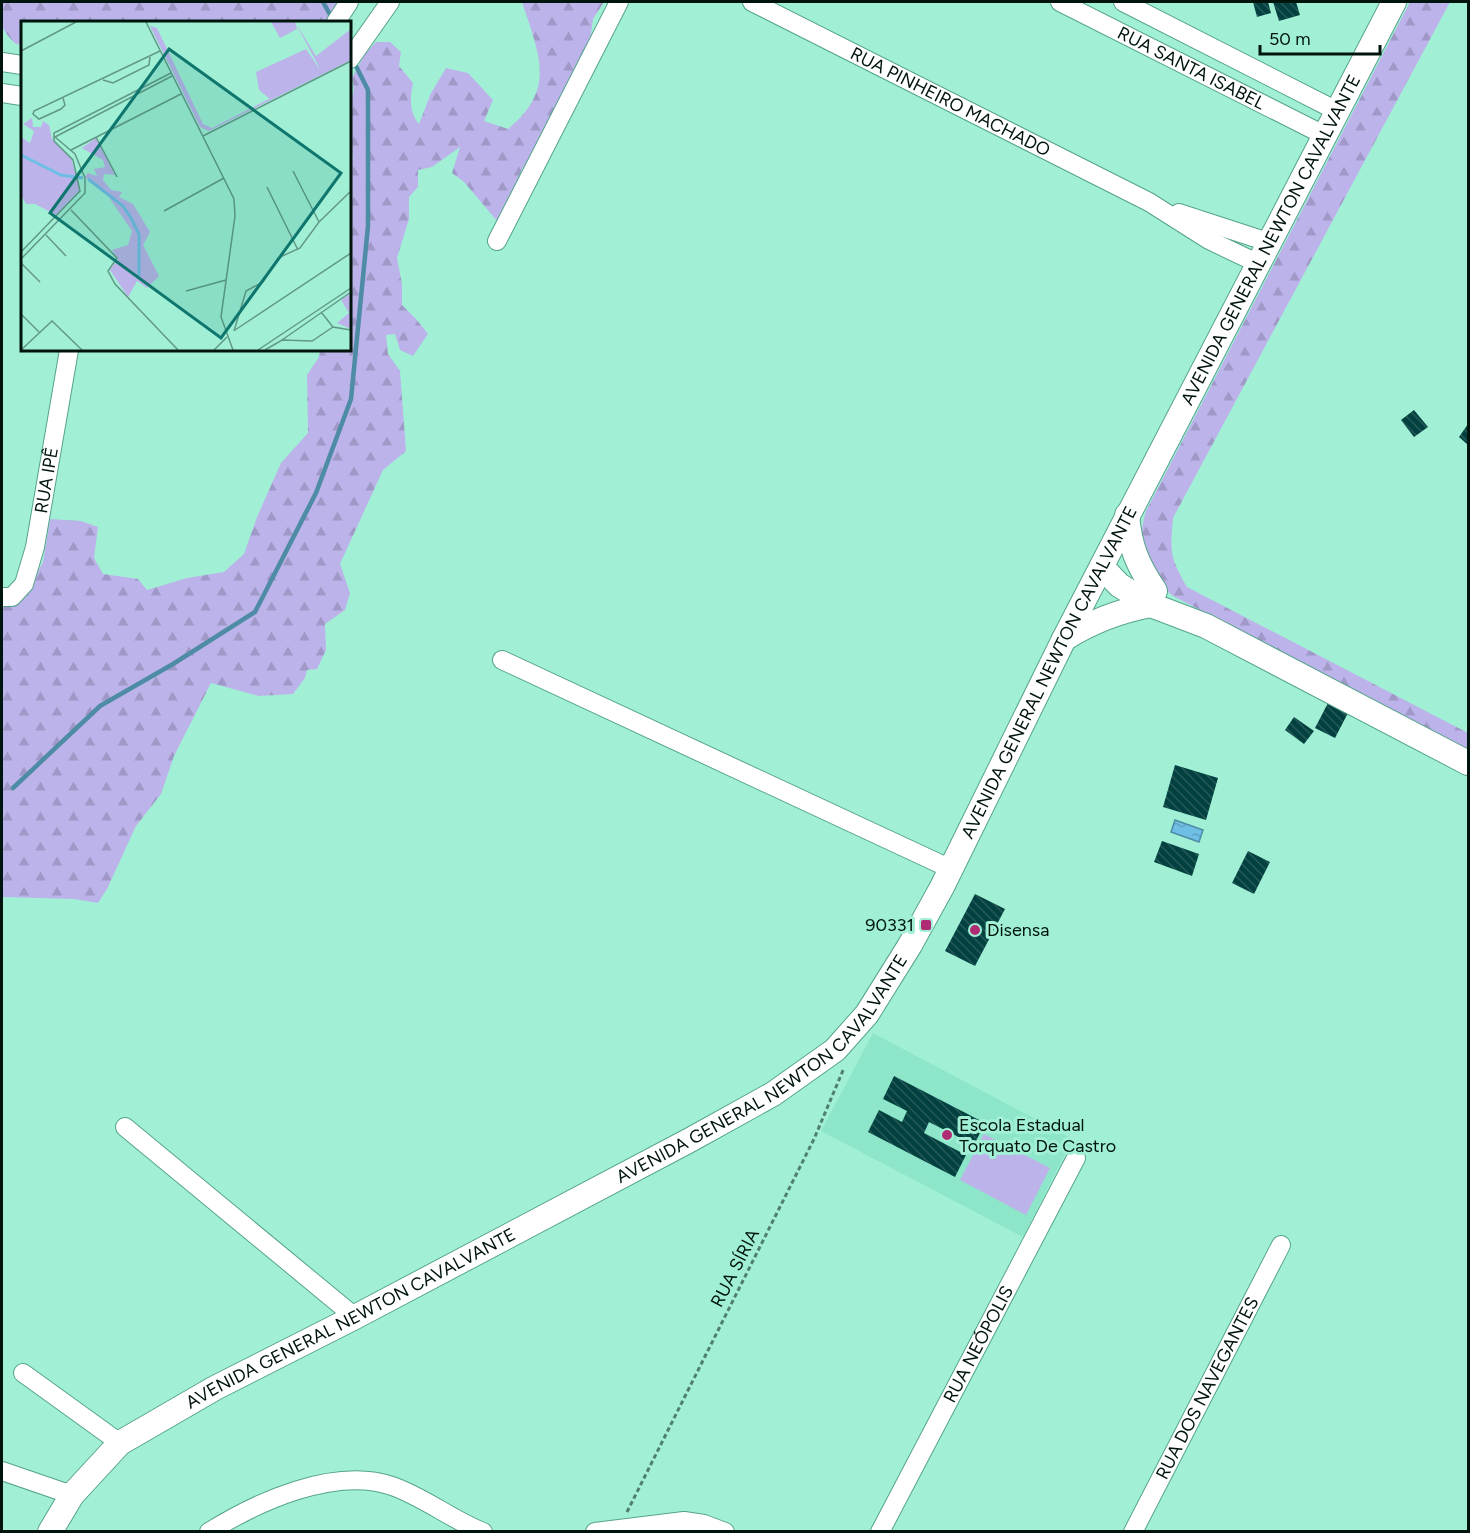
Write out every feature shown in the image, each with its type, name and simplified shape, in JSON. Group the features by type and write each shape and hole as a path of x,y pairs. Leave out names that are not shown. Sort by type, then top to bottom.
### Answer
{"main road":[{"name":"AVENIDA GENERAL NEWTON CAVALVANTE","path":"50,1532 72,1495 120,1443 215,1388 355,1317 773,1094 835,1050 867,1014 927,915 951,869 1127,515 1394,2"},
{"path":"1127,515 1131,547 1153,598"},
{"path":"1102,567 1119,585 1153,598 1468,763"},
{"path":"1064,639 1084,626 1153,598"}],"street":[{"path":"352,56 390,2"},
{"path":"497,242 619,2"},
{"name":"RUA PINHEIRO MACHADO","path":"752,2 1149,202 1209,240 1263,253"},
{"name":"RUA SANTA ISABEL","path":"1060,2 1324,135"},
{"name":"RUA SANTA ISABEL","path":"1123,2 1337,111"},
{"path":"2,62 21,65"},
{"path":"2,93 21,96"},
{"name":"RUA IPÊ","path":"2,597 12,597 18,592 29,570 69,351"},
{"path":"502,660 951,869"},
{"path":"125,1127 355,1317"},
{"name":"RUA NEÓPOLIS","path":"880,1532 1076,1158"},
{"name":"RUA DOS NAVEGANTES","path":"1133,1532 1281,1245"},
{"path":"23,1373 120,1443"},
{"path":"2,1471 72,1495"},
{"path":"208,1532 257,1506 291,1494 311,1487 356,1480 376,1481 395,1487 483,1532"},
{"path":"595,1532 684,1521 705,1524 725,1532"}],"path":[{"name":"RUA SÍRIA","path":"618,1529 814,1139 845,1066"}],"shaded area":[{"name":"Escola Estadual Torquato De Castro","path":"873,1033 1073,1139 1023,1237 821,1131"}],"green space":[{"path":"2,2 344,2 330,21 21,21 21,45 16,44 7,34 1,21"},
{"path":"522,2 604,2 593,19 590,42 537,151 522,169 498,222 464,182 452,173 460,147 432,167 418,170 418,187 409,197 409,219 397,258 402,284 402,305 428,334 413,356 400,350 395,334 386,335 388,354 400,371 406,451 383,470 340,564 350,593 345,610 325,624 326,650 317,669 307,670 305,678 293,694 259,696 211,683 174,756 161,794 136,826 107,889 98,903 74,899 2,897 2,591 25,595 43,562 50,519 81,521 98,527 94,558 103,574 138,579 147,590 187,578 224,572 244,554 257,517 281,463 308,433 307,375 319,357 320,351 351,351 351,162 353,158 351,101 354,90 352,78 365,54 376,42 390,42 401,52 399,66 413,83 411,105 413,115 419,124 431,93 446,68 468,73 493,100 484,121 508,129 533,100 538,85 540,70 534,38"},
{"path":"1410,2 1450,2 1173,518 1172,554 1187,587 1468,733 1468,749 1173,596 1155,578 1142,547 1146,511"},
{"path":"984,1134 1050,1168 1026,1215 960,1180"}],"water":[{"path":"1175,820 1203,830 1199,842 1171,832"}],"building":[{"path":"1253,2 1268,2 1271,13 1257,17"},
{"path":"1273,2 1296,2 1300,15 1279,21"},
{"path":"1414,410 1428,427 1414,437 1401,420"},
{"path":"1468,424 1468,445 1459,437"},
{"path":"1328,703 1348,713 1335,738 1315,728"},
{"path":"1294,717 1314,731 1304,744 1285,730"},
{"path":"1175,765 1218,778 1206,820 1163,807"},
{"path":"1162,841 1199,854 1192,876 1154,862"},
{"path":"1248,851 1270,862 1254,894 1232,883"},
{"name":"Disensa","path":"975,894 1005,909 975,966 945,951"},
{"path":"894,1076 985,1123 974,1145 929,1122 924,1133 966,1155 955,1177 868,1132 879,1110 902,1122 907,1111 883,1099"}],"waterway":[{"path":"323,2 333,20"},
{"path":"13,788 100,706 173,664 255,612 316,493 351,399 368,226 368,90 354,62"}],"place":[{"name":"90331","path":"926,925"},
{"name":"Disensa","path":"975,930"},
{"name":"Escola Estadual Torquato De Castro","path":"947,1135"}]}
